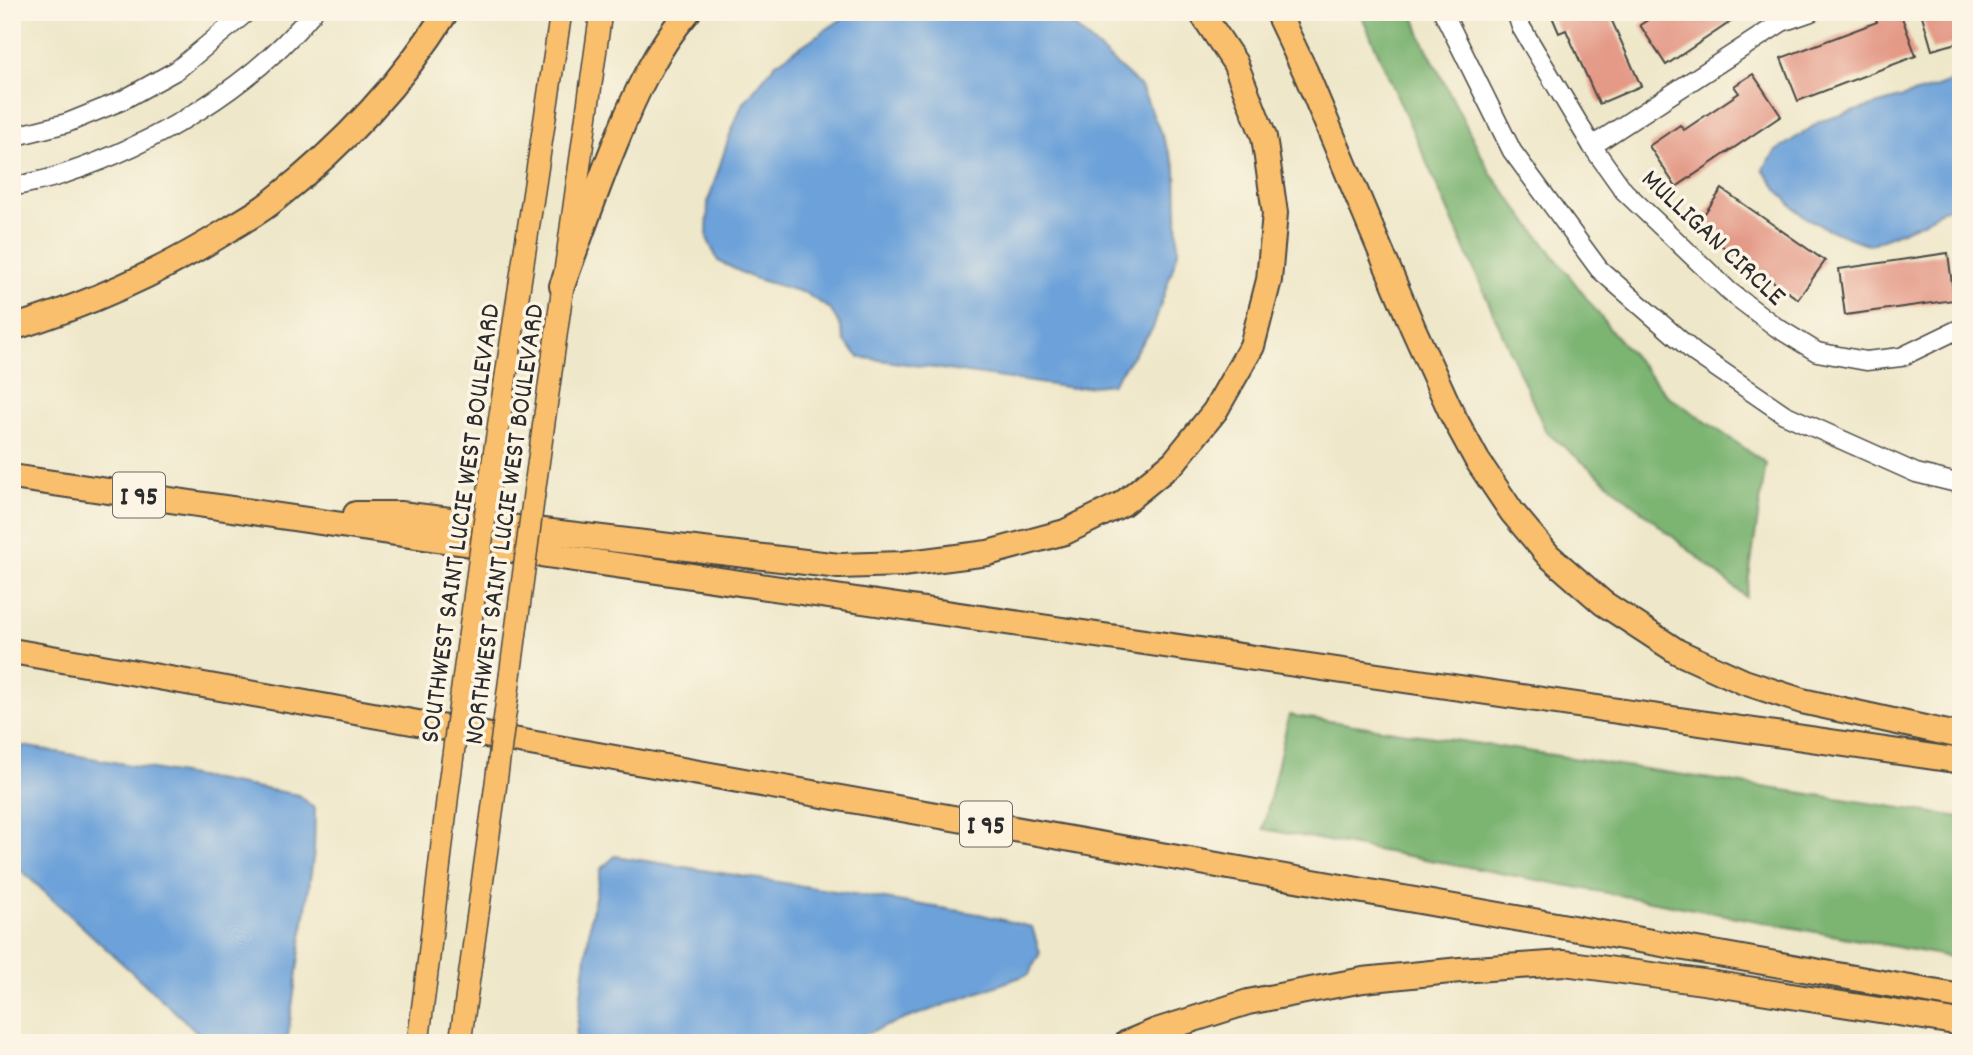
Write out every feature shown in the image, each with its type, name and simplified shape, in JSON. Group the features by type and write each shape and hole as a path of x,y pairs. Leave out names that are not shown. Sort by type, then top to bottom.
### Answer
{"highway":[{"path":"12,328 49,317 125,287 196,250 273,202 342,141 400,77 446,12"},
{"path":"562,286 597,186 633,98 669,34 688,12"},
{"path":"266,514 400,514 839,566 902,564 988,553 1065,532 1122,504 1174,462 1215,411 1252,346 1269,280 1275,213 1264,137 1235,63 1200,12"},
{"path":"1277,12 1305,71 1452,414 1477,460 1512,512 1548,555 1603,603 1678,652 1744,682 1802,701 1961,736"},
{"name":"I 95","path":"12,477 1961,761"},
{"name":"I 95","path":"12,651 1961,997"},
{"path":"1127,1043 1248,1002 1363,980 1564,963 1961,1023"}],"main road":[{"name":"SOUTHWEST SAINT LUCIE WEST BOULEVARD","path":"418,1043 489,488 561,12"},
{"name":"NORTHWEST SAINT LUCIE WEST BOULEVARD","path":"460,1043 601,12"}],"street":[{"path":"12,137 67,123 121,101 177,70 247,12"},
{"path":"12,187 64,174 125,149 190,116 242,80 298,31 313,12"},
{"path":"1443,12 1512,151 1599,270 1695,353 1784,414 1916,473 1961,484"},
{"name":"MULLIGAN CIRCLE","path":"1516,12 1521,27 1592,146 1624,191 1730,292 1776,327 1817,352 1866,361 1901,357 1961,328"},
{"path":"1592,146 1782,22 1811,12"}],"green space":[{"path":"1360,12 1413,12 1422,39 1491,174 1611,330 1667,395 1766,463 1746,597 1546,432"},
{"path":"1289,715 1961,817 1961,959 1263,829"}],"water":[{"path":"860,12 1035,12 1064,17 1141,87 1176,168 1178,252 1153,328 1112,384 1072,388 859,357 845,342 840,325 830,309 805,293 753,278 718,261 707,238 708,202 742,105 776,63 845,17"},
{"path":"1961,78 1961,199 1921,223 1869,245 1805,217 1784,197 1763,169 1776,151 1821,121"},
{"path":"12,744 299,795 315,809 314,851 287,1043 209,1043 12,862"},
{"path":"615,856 979,914 1032,927 1040,953 1029,974 840,1043 575,1043 591,917 601,869"}],"building":[{"path":"1550,12 1608,12 1641,86 1599,104 1566,30 1559,33"},
{"path":"1660,12 1735,12 1738,17 1666,65 1640,25"},
{"path":"1887,12 1900,12 1916,56 1798,101 1781,58 1877,22 1875,17"},
{"path":"1921,12 1961,12 1961,42 1932,50"},
{"path":"1753,74 1781,116 1676,187 1649,146 1680,125 1684,130 1739,93 1734,86"},
{"path":"1722,189 1825,261 1798,299 1695,227"},
{"path":"1948,253 1954,300 1845,315 1839,269"}]}
